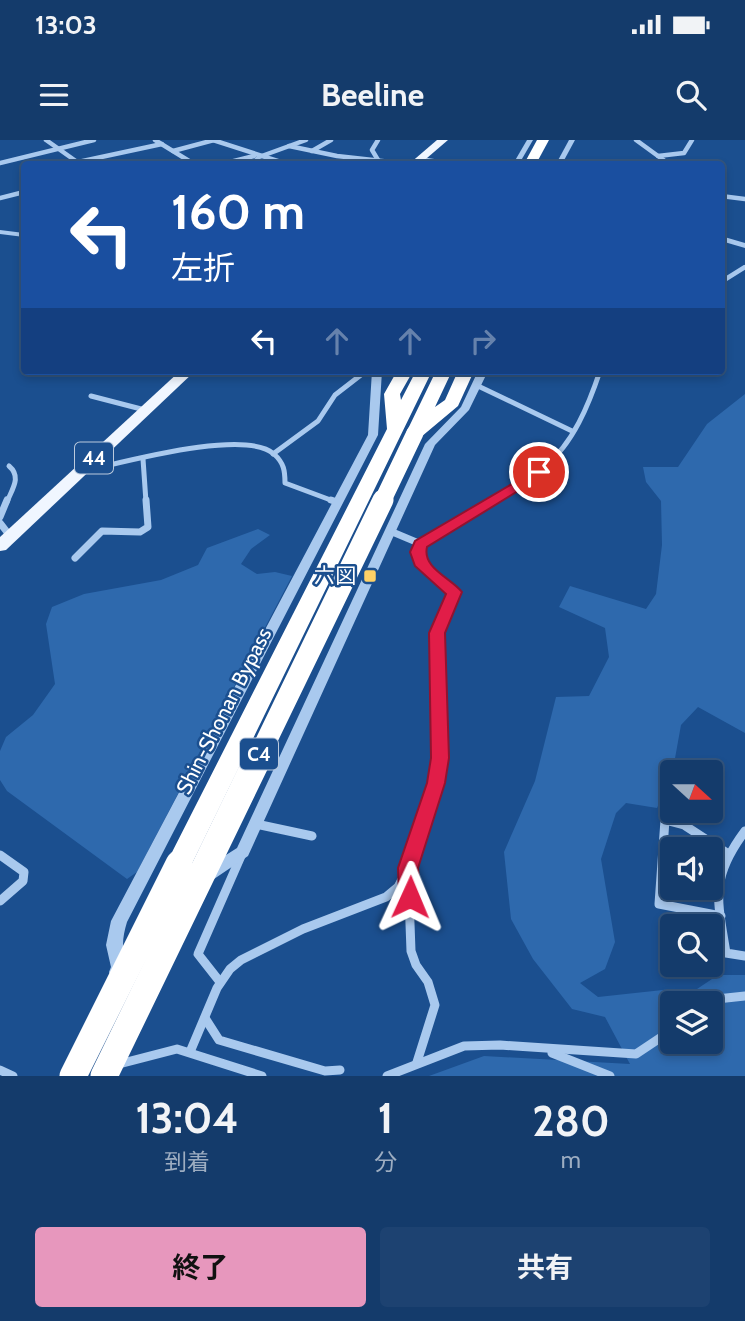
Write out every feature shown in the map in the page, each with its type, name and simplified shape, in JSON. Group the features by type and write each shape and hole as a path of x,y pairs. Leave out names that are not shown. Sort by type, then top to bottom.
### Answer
{"highway":[{"path":"532,161 542,140"},
{"path":"546,161 556,140"},
{"path":"403,375 393,394 405,431 452,402 471,378"},
{"name":"Shin-Shonan Bypass","path":"405,431 423,375"},
{"name":"Shin-Shonan Bypass","path":"76,1076 405,431 441,375"}],"main road":[{"path":"417,161 443,140"},
{"name":"44","path":"5,541 184,375"}],"street":[{"path":"48,141 56,140"},
{"path":"0,163 94,140"},
{"path":"155,140 189,161"},
{"path":"173,151 213,140 276,161"},
{"path":"235,161 306,140"},
{"path":"312,151 331,140"},
{"path":"378,140 372,149 378,160"},
{"path":"518,161 530,140"},
{"path":"561,161 572,140"},
{"path":"636,140 665,161"},
{"path":"658,156 684,153 692,140"},
{"path":"48,141 76,161"},
{"path":"92,161 162,144"},
{"path":"289,146 390,161"},
{"path":"254,161 257,156"},
{"path":"0,198 21,193"},
{"path":"725,196 745,199"},
{"path":"0,232 21,235"},
{"path":"725,239 745,246"},
{"path":"725,280 745,267"},
{"path":"273,454 318,421 335,395 361,375"},
{"path":"76,1076 120,968 113,955 119,921 373,435 377,375"},
{"path":"190,1052 220,982 232,966 255,951 386,897 398,887 408,868 436,783 440,758 437,633 454,592 421,563 418,552 421,544 539,472 562,449 586,407 598,375"},
{"path":"220,982 198,954 434,438 465,408 471,378 572,431"},
{"path":"91,396 145,410"},
{"path":"80,472 169,451 246,443 273,454 284,465 285,483 337,502"},
{"path":"75,558 102,531 140,532 148,527 143,459"},
{"path":"0,517 17,478 15,471 9,466"},
{"path":"0,523 5,541"},
{"path":"390,531 421,544"},
{"path":"711,914 659,904 665,820 684,825 727,853"},
{"path":"256,824 312,836"},
{"path":"721,914 716,881 727,853 745,831"},
{"path":"76,1076 167,901 243,852"},
{"path":"0,855 24,872 23,881 0,901"},
{"path":"408,868 411,951 416,965 428,982 435,1005 417,1062"},
{"path":"143,875 185,890"},
{"path":"723,931 726,953 745,956"},
{"path":"723,998 745,996"},
{"path":"205,1018 219,1040 325,1071 340,1070"},
{"path":"387,1076 417,1062 464,1046 500,1045 636,1054 660,1038"},
{"path":"76,1076 177,1049 262,1076"},
{"path":"544,1050 610,1076"},
{"path":"0,1070 13,1076"}],"shaded area":[{"path":"745,394 745,733 698,707 681,725 675,760 660,760 660,801 657,808 626,803 616,813 601,859 615,942 605,969 580,983 598,997 672,989 697,989 715,977 745,975 745,1076 429,1076 484,1056 630,1064 605,1017 572,1009 533,959 511,919 504,852 535,781 556,697 589,696 609,657 605,628 559,607 570,586 646,609 656,594 662,545 661,501 646,482 643,467 678,467 707,424"},
{"path":"258,529 270,535 251,549 241,564 257,574 275,572 292,576 137,872 127,879 7,791 0,780 0,751 6,737 33,715 55,684 46,624 52,607 84,594 161,580 198,565 207,548"}],"place":[{"name":"六図","path":"370,576"}],"route":[{"path":"410,897 408,868 436,783 440,758 437,633 454,592 429,572 421,563 418,552 421,544 539,472"}]}
